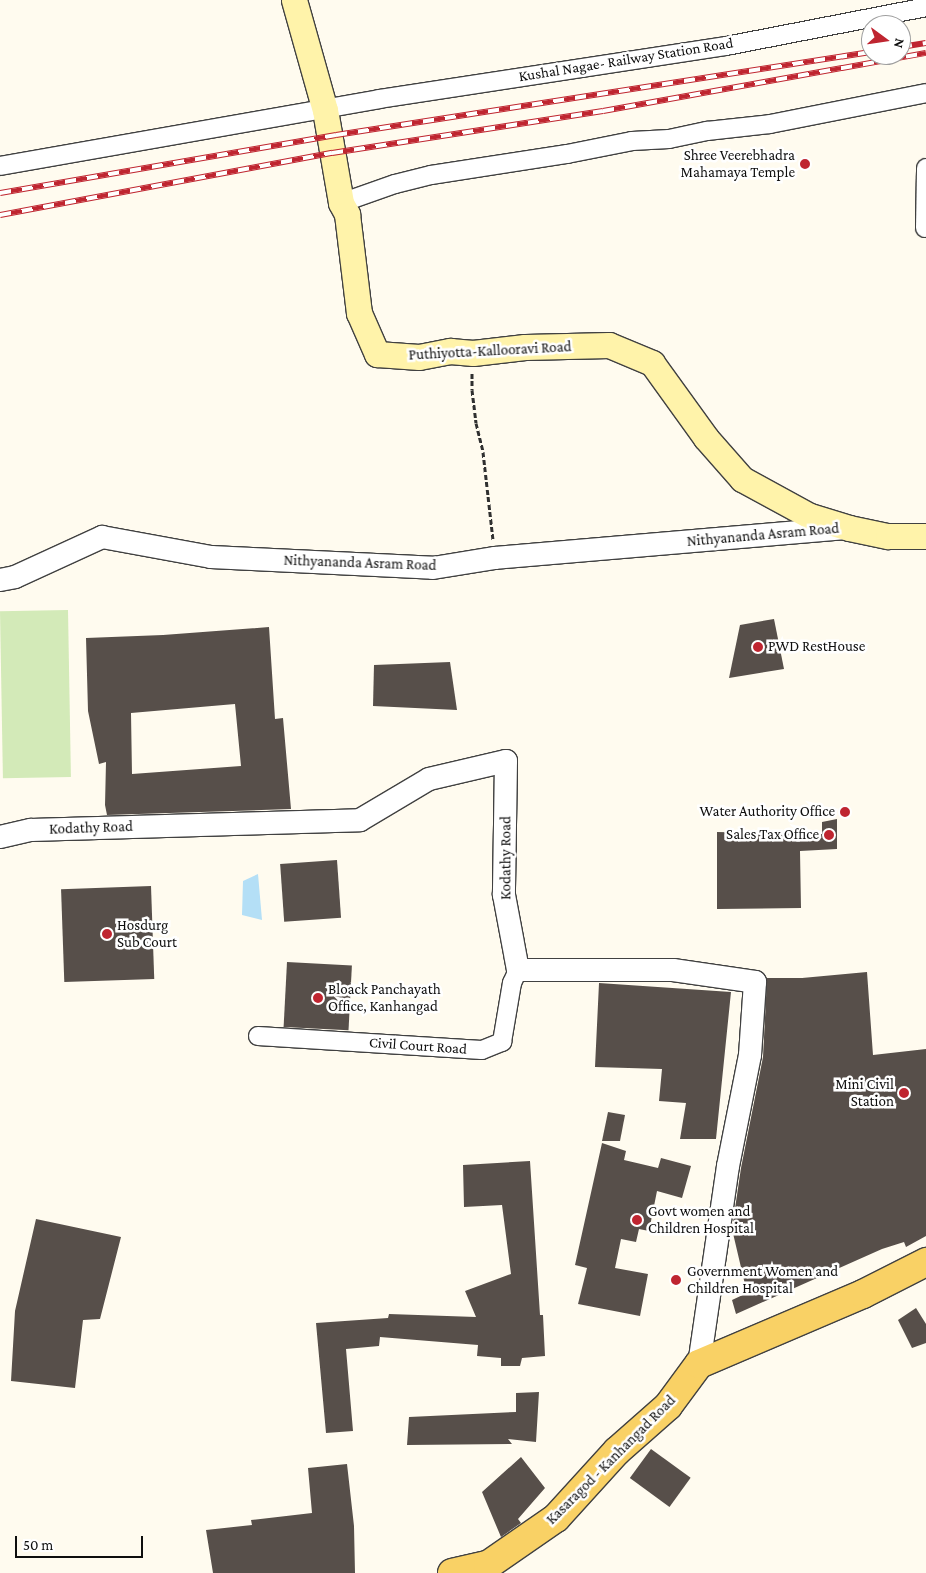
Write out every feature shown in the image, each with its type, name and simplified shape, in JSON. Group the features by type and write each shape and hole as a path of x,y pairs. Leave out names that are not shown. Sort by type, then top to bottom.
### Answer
{"main road":[{"name":"Puthiyotta-Kallooravi Road","path":"294,0 325,110 341,203 347,214 358,313 377,354 419,357 450,351 473,353 525,347 609,345 652,363 706,438 742,479 810,516 849,528 888,536 926,536"},
{"path":"699,1364 863,1294 926,1262"},
{"name":"Kasaragod - Kanhangad Road","path":"452,1573 488,1565 556,1518 617,1451 668,1406 699,1364"}],"street":[{"name":"Kushal Nagae- Railway Station Road","path":"0,166 490,81 726,46 926,7"},
{"path":"341,203 395,184 432,175 632,142 670,139 707,131 770,124 926,93"},
{"path":"925,228 926,168"},
{"name":"Nithyananda Asram Road","path":"0,580 16,577 102,537 211,557 432,568 495,558 849,528"},
{"name":"Kodathy Road","path":"0,837 31,830 360,820 429,779 506,761 504,896 518,970"},
{"path":"518,970 673,970 755,982 750,1055 728,1166 699,1364"},
{"name":"Civil Court Road","path":"258,1036 482,1050 502,1042 512,983 518,970"}],"path":[{"path":"473,353 472,390 476,423 483,452 495,558"}],"green space":[{"path":"68,610 71,777 3,778 0,611"}],"water":[{"path":"258,874 262,920 242,915 243,881"}],"building":[{"name":"PWD RestHouse","path":"774,619 784,669 729,678 740,625"},
{"path":"269,627 275,719 283,718 291,809 107,815 105,805 106,762 99,764 88,711 86,638 163,635","holes":["235,704 241,766 132,774 131,713"]},
{"path":"450,662 457,710 373,706 374,665"},
{"path":"837,819 837,849 800,851 801,908 717,909 717,832 822,834 822,822"},
{"path":"337,860 341,918 284,922 280,864"},
{"name":"Hosdurg Sub Court","path":"151,886 154,979 64,982 61,889"},
{"name":"Bloack Panchayath Office, Kanhangad","path":"287,962 352,965 349,1030 284,1027"},
{"path":"867,972 873,1055 926,1049 926,1236 906,1247 904,1242 882,1249 736,1314 732,1300 747,1293 732,1229 741,1168 763,1057 767,978 802,978"},
{"path":"599,983 731,992 716,1139 680,1139 686,1103 659,1101 662,1069 595,1067"},
{"path":"608,1112 625,1115 620,1141 602,1141"},
{"path":"602,1143 626,1151 624,1160 658,1168 661,1158 691,1166 682,1198 657,1191 649,1231 639,1229 636,1242 621,1239 615,1268 648,1274 640,1316 578,1304 587,1268 575,1265"},
{"path":"530,1161 540,1315 543,1315 545,1356 522,1358 520,1366 501,1366 501,1358 477,1356 478,1345 380,1337 379,1346 346,1349 353,1431 326,1433 316,1323 388,1318 389,1314 476,1317 465,1291 511,1274 502,1205 464,1207 463,1165"},
{"path":"36,1219 121,1237 100,1319 83,1320 75,1388 11,1381 15,1311"},
{"path":"916,1308 926,1324 926,1343 912,1348 898,1320"},
{"path":"539,1392 536,1442 508,1439 512,1444 407,1445 409,1417 516,1412 516,1393"},
{"path":"651,1449 691,1478 669,1507 630,1478"},
{"path":"521,1457 545,1488 518,1519 521,1523 501,1537 482,1492"},
{"path":"347,1464 354,1526 355,1573 213,1573 206,1530 252,1525 251,1520 312,1513 308,1468"}],"railway":[{"path":"911,45 926,43"},
{"path":"0,215 332,153 603,111 926,53"},
{"path":"0,193 336,135 861,54"}],"place":[{"name":"Shree Veerebhadra Mahamaya Temple","path":"805,164"},
{"name":"PWD RestHouse","path":"758,647"},
{"name":"Water Authority Office","path":"845,812"},
{"name":"Sales Tax Office","path":"829,835"},
{"name":"Hosdurg Sub Court","path":"107,934"},
{"name":"Bloack Panchayath Office, Kanhangad","path":"318,998"},
{"name":"Mini Civil Station","path":"904,1093"},
{"name":"Govt women and Children Hospital","path":"637,1220"},
{"name":"Government Women and Children Hospital","path":"676,1280"}]}
